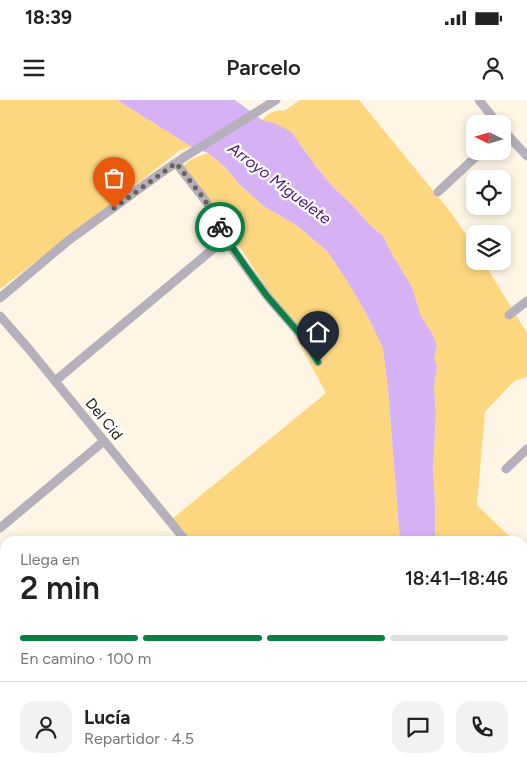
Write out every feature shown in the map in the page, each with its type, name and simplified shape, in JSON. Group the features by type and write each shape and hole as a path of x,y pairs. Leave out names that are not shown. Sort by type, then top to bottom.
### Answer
{"street":[{"path":"0,298 69,240 176,163 276,100"},
{"path":"478,100 490,115"},
{"path":"511,139 527,156"},
{"path":"438,192 472,160"},
{"path":"176,163 205,200 226,238 267,296 300,334 318,362"},
{"path":"55,380 226,238"},
{"path":"509,315 527,301"},
{"name":"Del Cid","path":"0,316 55,380 182,536"},
{"path":"0,528 104,441"},
{"path":"506,469 527,449"}],"shaded area":[{"path":"0,100 117,100 192,147 180,150 0,289"},
{"path":"300,100 359,100 453,215 466,235 466,270 488,270 527,333 527,377 514,381 485,412 477,505 509,536 435,536 433,470 436,414 434,387 437,367 434,358 437,346 433,335 421,316 412,287 383,236 333,187 293,134 255,129 264,118 275,111 284,111"},
{"path":"208,153 224,166 241,186 265,207 296,225 327,251 365,311 383,348 400,536 186,536 172,519 326,393 280,308 224,223 183,166 192,159"}],"water":[{"name":"Arroyo Miguelete","path":"117,100 235,100 262,120 276,124 293,134 333,187 383,236 412,287 421,316 433,335 437,346 434,358 437,367 434,387 436,414 433,470 435,536 400,536 383,348 365,311 347,281 327,251 296,225 265,207 241,186 224,166 208,153 192,147"}],"way so far":[{"path":"114,208 176,163 205,200 220,227"}],"route":[{"path":"220,227 267,296 300,334 318,362"}]}
